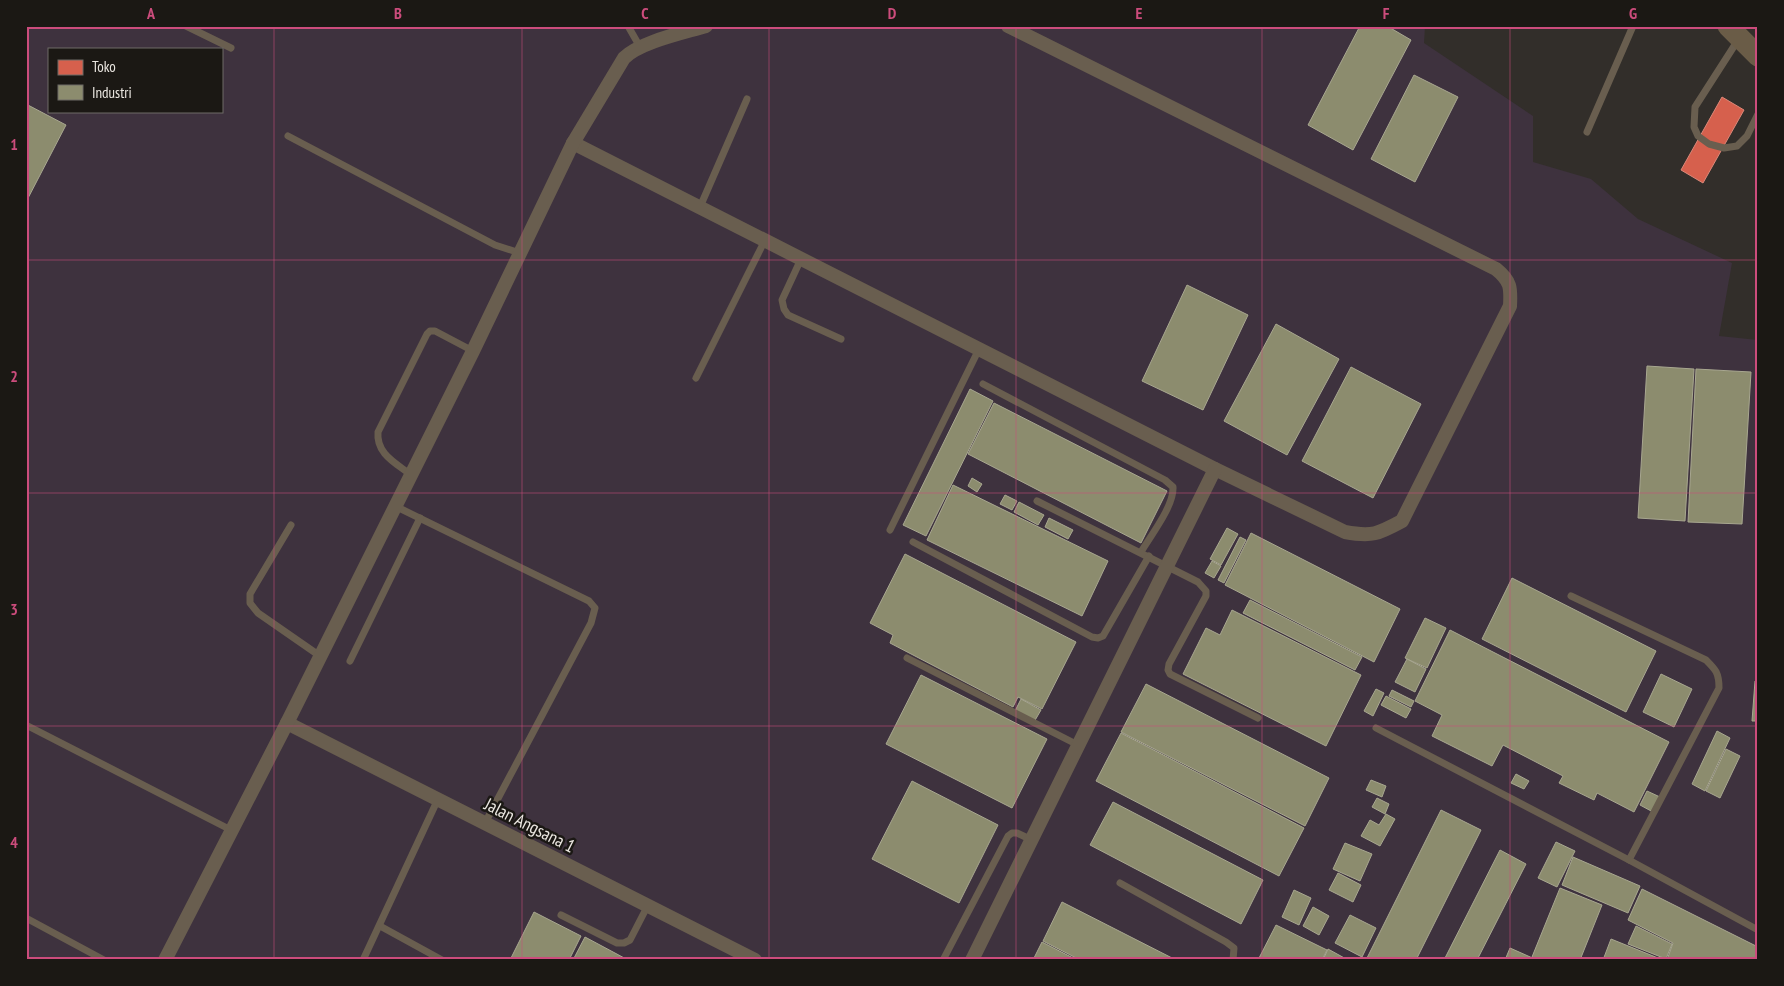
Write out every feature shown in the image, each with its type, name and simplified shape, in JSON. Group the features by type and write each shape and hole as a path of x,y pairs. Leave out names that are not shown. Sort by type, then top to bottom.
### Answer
{"main road":[{"path":"1734,32 1758,56"}],"street":[{"path":"164,960 287,723 473,351 573,143 624,58 630,52 706,26"},
{"path":"573,143 1215,469 1345,532 1363,535 1381,532 1402,521 1510,306 1510,285 1502,274 1496,269 1008,26"},
{"path":"972,960 1215,469"},
{"name":"Jalan Angsana 1","path":"287,723 755,960"}],"lane":[{"path":"186,26 231,48"},
{"path":"628,26 640,47"},
{"path":"1587,132 1633,26"},
{"path":"1734,32 1696,107 1694,127 1698,136 1710,144 1724,148 1737,146 1748,136 1758,114"},
{"path":"700,207 747,98"},
{"path":"288,136 495,244 520,253"},
{"path":"696,378 765,240"},
{"path":"801,259 782,300 784,309 788,315 841,339"},
{"path":"411,475 381,451 377,439 378,432 430,331 435,331 473,351"},
{"path":"890,530 979,349"},
{"path":"983,384 1166,480 1173,487 1173,495 1169,504 1142,552"},
{"path":"1037,501 1168,565 1198,582 1206,591 1206,596 1170,664 1169,672 1258,718"},
{"path":"395,506 589,601 596,608 591,622 485,823"},
{"path":"350,661 420,518"},
{"path":"291,525 250,594 250,604 258,613 320,656"},
{"path":"913,542 1092,637 1098,638 1103,636 1149,556"},
{"path":"1571,596 1706,660 1716,669 1719,679 1719,688 1629,860"},
{"path":"907,658 1078,745"},
{"path":"26,725 231,830"},
{"path":"1376,728 1629,860 1758,930"},
{"path":"363,960 438,800"},
{"path":"943,960 1008,836 1012,832 1032,840"},
{"path":"1120,883 1226,942 1234,948 1233,960"},
{"path":"561,915 617,943 624,944 630,940 648,905"},
{"path":"26,918 104,960"},
{"path":"380,926 442,960"}],"shaded area":[{"path":"26,26 1425,26 1424,43 1533,116 1533,162 1591,179 1638,219 1732,263 1719,336 1758,340 1758,960 26,960"}],"building: Toko":[{"path":"1722,97 1744,110 1703,183 1681,170"}],"building: Industri":[{"path":"1360,26 1387,26 1411,40 1353,150 1308,125"},
{"path":"1414,75 1458,97 1415,182 1371,159"},
{"path":"26,104 66,125 26,202"},
{"path":"1187,285 1248,315 1203,410 1142,381"},
{"path":"1276,324 1339,359 1287,455 1224,421"},
{"path":"1647,366 1694,369 1685,521 1638,518"},
{"path":"1351,367 1421,404 1373,498 1302,461"},
{"path":"1696,369 1751,372 1742,524 1688,522"},
{"path":"970,389 993,401 926,536 903,525"},
{"path":"994,403 1167,491 1141,543 968,454"},
{"path":"972,478 982,484 977,492 968,486"},
{"path":"953,485 1108,561 1082,616 927,540"},
{"path":"1005,495 1017,501 1012,510 1000,504"},
{"path":"1019,502 1044,515 1038,525 1014,512"},
{"path":"1049,518 1073,530 1068,539 1045,527"},
{"path":"1227,528 1238,534 1221,565 1210,559"},
{"path":"1251,533 1400,609 1374,662 1225,585"},
{"path":"1240,537 1246,540 1224,583 1218,580"},
{"path":"905,554 1076,642 1042,709 1018,697 1013,707 890,643 893,635 870,623"},
{"path":"1212,561 1221,566 1214,578 1205,573"},
{"path":"1512,578 1656,651 1626,712 1482,639"},
{"path":"1250,600 1362,657 1355,670 1243,613"},
{"path":"1232,610 1361,675 1326,746 1183,674 1206,628 1220,635"},
{"path":"1425,618 1446,628 1427,668 1405,658"},
{"path":"1450,630 1669,742 1634,812 1597,793 1594,800 1559,783 1563,776 1503,745 1492,766 1432,736 1442,715 1415,701"},
{"path":"1407,659 1426,669 1415,692 1395,682"},
{"path":"1661,674 1692,689 1674,727 1643,712"},
{"path":"921,675 1047,739 1012,808 886,744"},
{"path":"1755,681 1758,681 1758,721 1752,721"},
{"path":"1146,684 1329,778 1305,826 1121,732"},
{"path":"1376,689 1384,693 1373,716 1364,711"},
{"path":"1392,690 1414,701 1411,707 1389,696"},
{"path":"1386,696 1411,709 1406,718 1381,705"},
{"path":"1021,699 1041,710 1034,722 1015,711"},
{"path":"1717,731 1730,738 1705,791 1692,784"},
{"path":"1121,733 1304,828 1279,876 1096,781"},
{"path":"1726,749 1740,756 1720,798 1706,791"},
{"path":"1516,774 1529,781 1524,789 1511,783"},
{"path":"1371,780 1386,786 1382,797 1366,790"},
{"path":"912,781 998,825 959,903 872,859"},
{"path":"1647,791 1660,797 1653,812 1640,805"},
{"path":"1377,798 1389,804 1385,814 1372,807"},
{"path":"1113,802 1263,880 1241,924 1090,845"},
{"path":"1441,810 1481,830 1416,960 1366,960"},
{"path":"1386,814 1395,819 1380,846 1361,836 1370,820 1379,825"},
{"path":"1556,842 1575,851 1557,887 1538,878"},
{"path":"1345,843 1372,854 1360,881 1333,869"},
{"path":"1500,850 1526,864 1477,960 1444,960"},
{"path":"1573,857 1640,886 1628,913 1562,885"},
{"path":"1338,873 1361,885 1353,902 1329,890"},
{"path":"1560,888 1602,905 1580,960 1540,960 1532,957"},
{"path":"1642,889 1758,947 1758,960 1667,960 1673,943 1628,920"},
{"path":"1294,890 1311,898 1299,925 1282,917"},
{"path":"1062,902 1176,960 1080,960 1043,941"},
{"path":"1313,907 1329,916 1319,935 1303,926"},
{"path":"534,912 581,936 569,960 510,960"},
{"path":"1350,915 1376,928 1362,957 1335,943"},
{"path":"1276,925 1327,950 1322,960 1258,960"},
{"path":"1636,926 1672,944 1666,959 1628,944"},
{"path":"585,937 628,960 573,960"},
{"path":"1611,939 1663,960 1603,960"},
{"path":"1042,942 1077,960 1033,960"},
{"path":"1510,948 1537,960 1505,960"},
{"path":"1328,949 1348,960 1323,960"}]}
